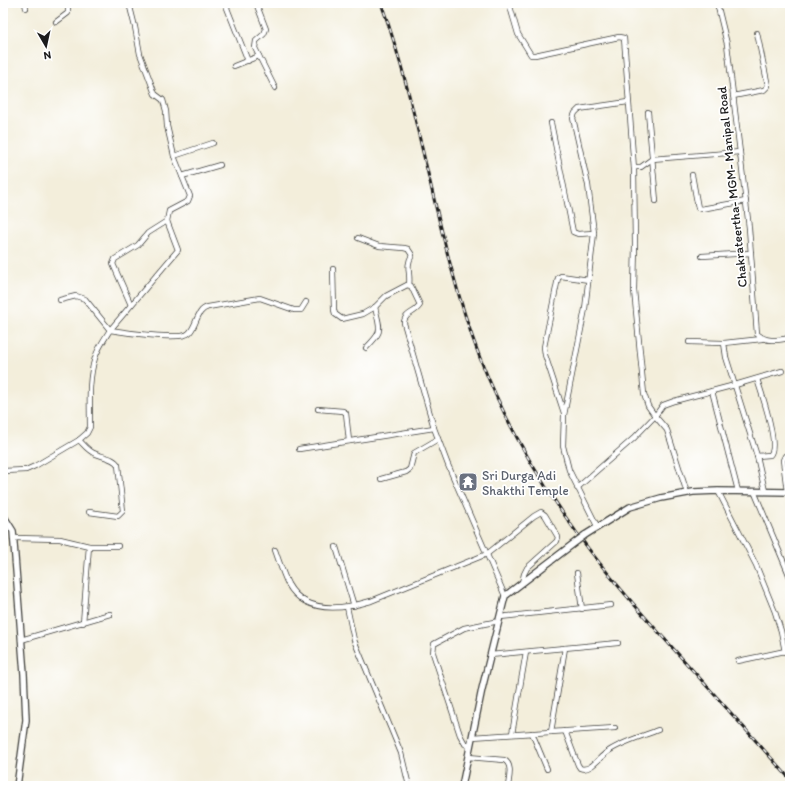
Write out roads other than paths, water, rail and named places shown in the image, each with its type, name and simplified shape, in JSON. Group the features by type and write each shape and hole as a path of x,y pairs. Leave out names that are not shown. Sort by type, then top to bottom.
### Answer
{"street":[{"path":"56,22 68,13 68,3"},
{"path":"3,471 26,470 79,440 87,433 90,427 90,382 95,357 110,330 178,250 167,221 169,211 188,201 190,196 174,156 167,126 166,111 162,100 155,94 140,54 129,3"},
{"path":"225,3 248,61"},
{"path":"256,3 266,29 264,34 256,41 255,48 275,88"},
{"path":"510,3 518,34 531,55 622,37 624,38 634,167 634,290 645,400 655,416 667,430 687,493"},
{"name":"Chakrateertha- MGM- Manipal Road","path":"717,3 727,44 746,201 757,334 762,339"},
{"path":"733,96 764,90 768,86 757,33"},
{"path":"234,66 259,56"},
{"path":"598,528 569,470 563,446 564,415 585,309 594,233 588,185 574,118 575,113 579,109 628,102"},
{"path":"648,112 656,201"},
{"path":"551,124 574,232 578,234 594,233"},
{"path":"174,156 213,143"},
{"path":"634,167 641,167 652,159 740,152"},
{"path":"182,176 220,165"},
{"path":"692,175 698,208 701,209 746,201"},
{"path":"131,305 113,261 138,245 148,233 167,221"},
{"path":"358,238 379,246 408,249 412,255 408,265 410,279 409,285 420,305 407,315 404,319 404,323 438,439 505,596 490,655 462,786"},
{"path":"702,256 751,254"},
{"path":"333,269 334,310 339,318 342,319 363,314 375,308 386,296 409,285"},
{"path":"564,415 545,355 546,339 558,278 561,276 589,280"},
{"path":"60,300 76,296 85,299 110,330 131,333 183,336 190,332 202,311 208,307 260,298 294,310 301,310 306,302"},
{"path":"366,348 380,332 375,308"},
{"path":"689,342 724,343 762,339 773,341 790,338"},
{"path":"724,343 726,357 757,456 765,491"},
{"path":"577,488 634,438 655,416 663,405 735,386 782,371"},
{"path":"757,378 770,422 773,450 770,455 757,456"},
{"path":"712,391 738,491"},
{"path":"318,409 343,411 346,414 349,441"},
{"path":"299,449 434,428"},
{"path":"380,479 406,472 410,469 414,453 438,439"},
{"path":"79,440 95,454 114,460 118,465 123,511 118,516 89,512"},
{"path":"505,596 585,535 630,508 661,498 687,493 718,491 788,492 782,460 786,456 790,455"},
{"path":"718,491 756,565 775,612 781,631 785,652"},
{"path":"754,491 790,577"},
{"path":"275,550 289,585 303,600 316,606 337,608 354,606 371,601 487,554 541,512 545,515 558,537 557,541 527,568 522,583"},
{"path":"3,515 13,531 22,640 26,720 17,786"},
{"path":"14,538 64,540 89,546 118,546"},
{"path":"83,623 89,546"},
{"path":"336,547 354,606"},
{"path":"577,573 582,609"},
{"path":"470,747 465,744 460,735 433,653 434,644 464,628 499,619 611,605"},
{"path":"346,607 354,640 400,753 409,786"},
{"path":"22,640 110,614"},
{"path":"490,655 618,643"},
{"path":"551,732 565,648"},
{"path":"738,661 790,650"},
{"path":"512,734 526,652"},
{"path":"472,737 615,728"},
{"path":"565,731 578,765 584,770 589,768 611,749 658,730"},
{"path":"532,733 547,769"},
{"path":"468,757 504,760 507,762 509,765 508,786"}],"railway":[{"path":"381,3 396,47 408,91 440,226 465,314 480,358 518,440 540,479 577,533 602,566 642,614 790,779"}],"place":[{"name":"Sri Durga Adi Shakthi Temple","path":"468,482"}]}
